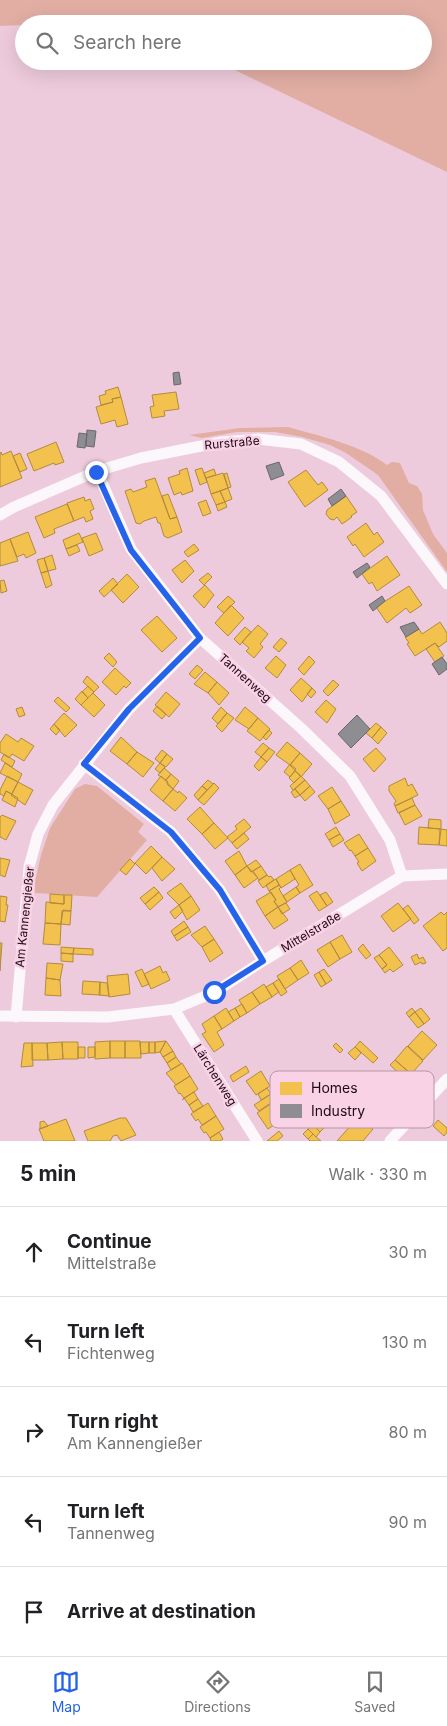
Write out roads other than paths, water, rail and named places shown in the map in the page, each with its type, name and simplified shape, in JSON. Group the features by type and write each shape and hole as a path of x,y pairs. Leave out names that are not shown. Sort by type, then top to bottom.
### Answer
{"street":[{"name":"Rurstraße","path":"0,515 14,507 96,472 142,458 221,442 258,439 300,444 339,462 381,496 447,584"},
{"name":"Tannenweg","path":"96,472 131,550 200,638 302,729 350,776 390,840 402,876"},
{"name":"Am Kannengießer","path":"16,1017 29,867 38,834 53,805 129,709 200,638"},
{"path":"84,764 171,832 220,890 263,961"},
{"name":"Mittelstraße","path":"0,1016 108,1017 174,1009 214,992 402,876 447,874"},
{"name":"Lärchenweg","path":"174,1009 257,1141"},
{"path":"434,1093 447,1079"},
{"path":"390,1141 402,1128"}]}
